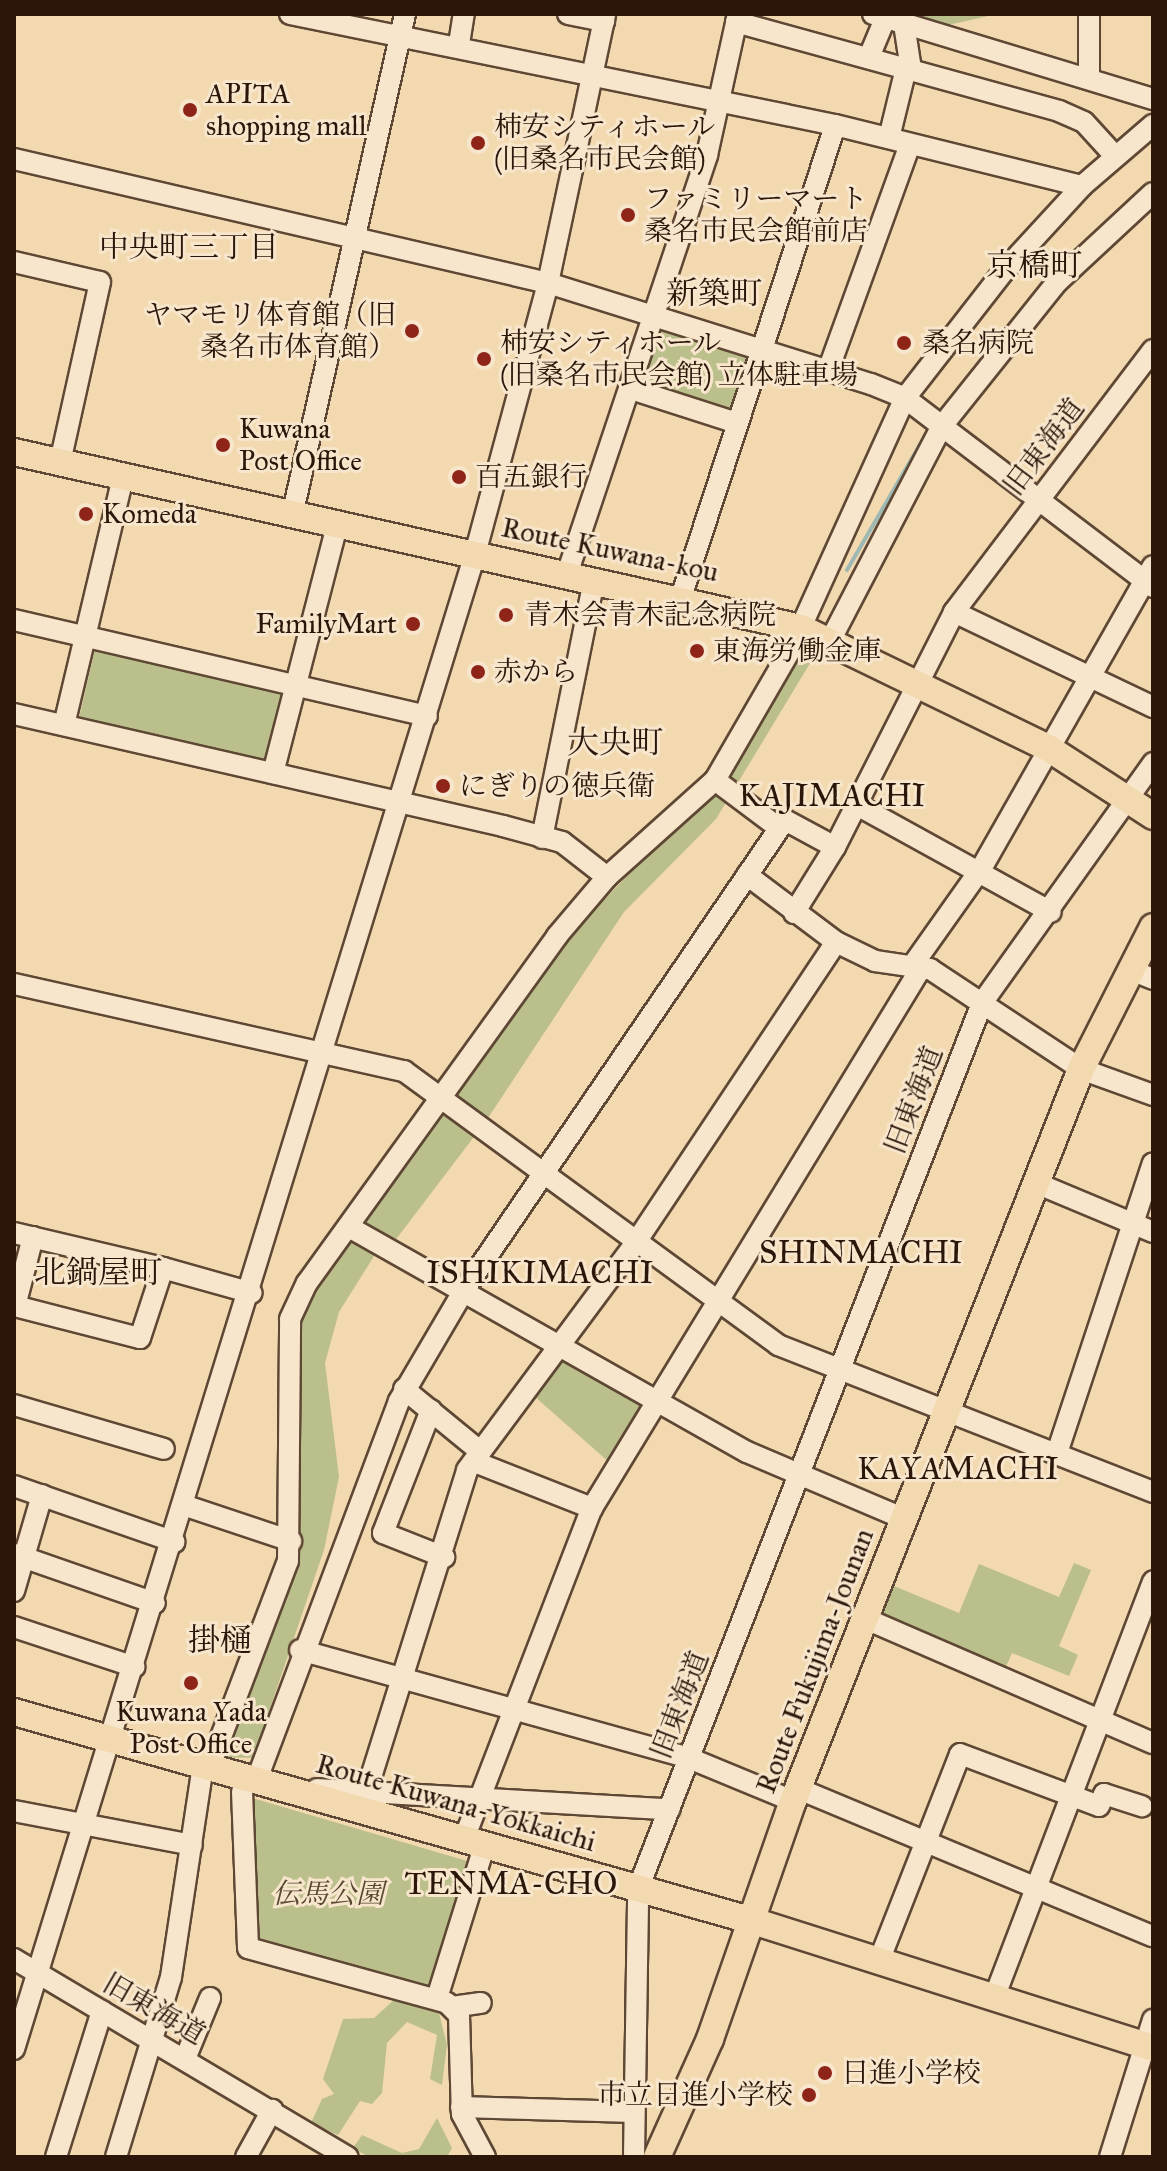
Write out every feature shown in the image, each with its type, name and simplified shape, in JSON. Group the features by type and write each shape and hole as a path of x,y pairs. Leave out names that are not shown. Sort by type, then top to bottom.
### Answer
{"main road":[{"name":"Route Kuwana-kou","path":"14,452 337,526 681,597 801,628 1048,748 1142,809"},
{"name":"Route Fukujima-Jounan","path":"657,2157 710,2039 796,1795 1081,1069 1142,974 1153,927"},
{"name":"Route Kuwana-Yokkaichi","path":"14,1712 113,1736 206,1766 250,1785 285,1786 364,1801 474,1842 750,1920 1149,2047"}],"street":[{"path":"290,14 400,37 459,44 835,125 1082,186"},
{"path":"292,516 405,14"},
{"path":"459,44 464,14"},
{"path":"14,2049 252,1293 475,554 548,283 605,18 568,14"},
{"path":"1089,14 1089,74"},
{"path":"567,574 631,389 719,101 737,18 1059,111 1084,122 1115,156"},
{"path":"892,19 1089,74 1153,99"},
{"path":"869,57 892,19"},
{"path":"889,138 908,68 892,19"},
{"path":"681,597 734,422 835,125"},
{"path":"116,2157 148,2038 171,1977 206,1766 291,1541 290,1319 349,1227 511,992 607,877 715,780 801,628 905,398 1082,186 1153,125"},
{"path":"829,368 910,144"},
{"path":"14,159 548,283 654,311 829,368 905,398 1039,500 1150,578 977,874 916,967 721,1307 657,1401 592,1508 478,1797 474,1842 444,2003"},
{"path":"830,641 942,426 1056,283 1153,193"},
{"path":"14,262 100,282 60,463"},
{"name":"旧東海道","path":"794,913 859,806 954,612 1153,350"},
{"path":"631,389 734,422"},
{"path":"64,725 123,478"},
{"path":"273,773 337,526"},
{"path":"542,838 594,579"},
{"path":"954,612 1153,707"},
{"path":"14,620 427,716"},
{"path":"14,714 562,842 607,877"},
{"name":"旧東海道","path":"634,2157 632,2112 638,1889 982,1003 1051,912 1142,809 1153,763"},
{"path":"715,780 779,828"},
{"path":"859,806 977,874 1051,912"},
{"path":"481,2003 444,2003 248,1948 250,1785 404,1389 464,1290 785,820 835,847"},
{"path":"747,875 836,942 875,961 916,967 982,1003 1081,1069 1153,1095"},
{"path":"669,1809 478,1797 364,1801 478,1457 634,1245 836,942"},
{"path":"14,984 404,1071 634,1245 778,1345 1153,1492"},
{"path":"1057,1453 1153,1163"},
{"path":"1036,1183 1153,1232"},
{"path":"349,1227 657,1401 798,1475 905,1519"},
{"path":"163,1268 140,1338 15,1306 24,1235 163,1268 252,1293"},
{"path":"404,1389 431,1410 478,1457 592,1508"},
{"path":"14,1405 164,1449"},
{"path":"431,1410 383,1533 444,1557"},
{"path":"14,1486 175,1542"},
{"path":"14,1591 19,1556 42,1495"},
{"path":"186,1506 291,1541"},
{"path":"19,1556 155,1603"},
{"path":"994,1998 1153,1581"},
{"path":"866,1619 1153,1743"},
{"path":"14,1627 135,1667"},
{"path":"300,1650 689,1758 924,1841 1153,1936"},
{"path":"879,1961 960,1754 1099,1806 1104,1794 1142,1806"},
{"path":"14,1811 85,1830 192,1845"},
{"name":"旧東海道","path":"14,1959 272,2110 340,2155"},
{"path":"185,2059 210,1998"},
{"path":"444,2003 459,2015 461,2107 485,2157"},
{"path":"56,2157 102,2011"},
{"path":"1110,2157 1149,2047 1153,2020"},
{"path":"461,2107 632,2112"},
{"path":"246,2157 272,2110"}],"green space":[{"path":"910,14 993,15 948,25 914,24"},
{"path":"661,320 751,349 730,416 639,387"},
{"path":"95,649 281,692 264,764 78,721"},
{"path":"798,651 812,660 716,819 624,912 486,1121 397,1238 376,1253 339,1312 325,1363 339,1477 324,1550 253,1758 219,1757 297,1557 294,1349 304,1301 432,1119 444,1114 452,1085 536,972 658,843"},
{"path":"561,1359 642,1403 610,1463 534,1396"},
{"path":"1074,1563 1091,1570 1059,1646 1078,1655 1069,1676 1012,1653 1005,1669 881,1617 894,1586 959,1613 979,1564 1059,1597"},
{"name":"伝馬公園","path":"252,1798 474,1863 431,1992 258,1950"},
{"path":"394,2000 439,2013 447,2045 442,2085 430,2079 437,2035 407,2022 387,2043 382,2093 372,2104 360,2101 338,2135 311,2123 322,2099 334,2094 323,2079 343,2019 374,2018"},
{"path":"437,2118 452,2148 447,2157 369,2157 353,2148 362,2135 402,2153 419,2149"}],"waterway":[{"path":"940,414 1039,289"},
{"path":"847,570 928,431"}],"place":[{"name":"APITA shopping mall","path":"190,110"},
{"name":"柿安シティホール (旧桑名市民会館)","path":"478,143"},
{"name":"ファミリーマート 桑名市民会館前店","path":"628,215"},
{"name":"ヤマモリ体育館（旧 桑名市体育館）","path":"412,331"},
{"name":"桑名病院","path":"904,343"},
{"name":"柿安シティホール (旧桑名市民会館) 立体駐車場","path":"484,359"},
{"name":"Kuwana Post Office","path":"223,445"},
{"name":"百五銀行","path":"459,477"},
{"name":"Komeda","path":"86,514"},
{"name":"青木会青木記念病院","path":"506,615"},
{"name":"FamilyMart","path":"413,624"},
{"name":"東海労働金庫","path":"697,651"},
{"name":"赤から","path":"478,672"},
{"name":"にぎりの徳兵衛","path":"443,786"},
{"name":"Kuwana Yada Post Office","path":"191,1683"},
{"name":"日進小学校","path":"825,2073"},
{"name":"市立日進小学校","path":"809,2095"}],"district":[{"name":"中央町三丁目","path":"189,247"},
{"name":"京橋町","path":"1034,266"},
{"name":"新築町","path":"714,294"},
{"name":"大央町","path":"615,743"},
{"name":"KAJIMACHI","path":"832,796"},
{"name":"SHINMACHI","path":"861,1253"},
{"name":"北鍋屋町","path":"98,1273"},
{"name":"ISHIKIMACHI","path":"540,1273"},
{"name":"KAYAMACHI","path":"958,1469"},
{"name":"掛樋","path":"220,1641"},
{"name":"TENMA-CHO","path":"511,1884"}]}
